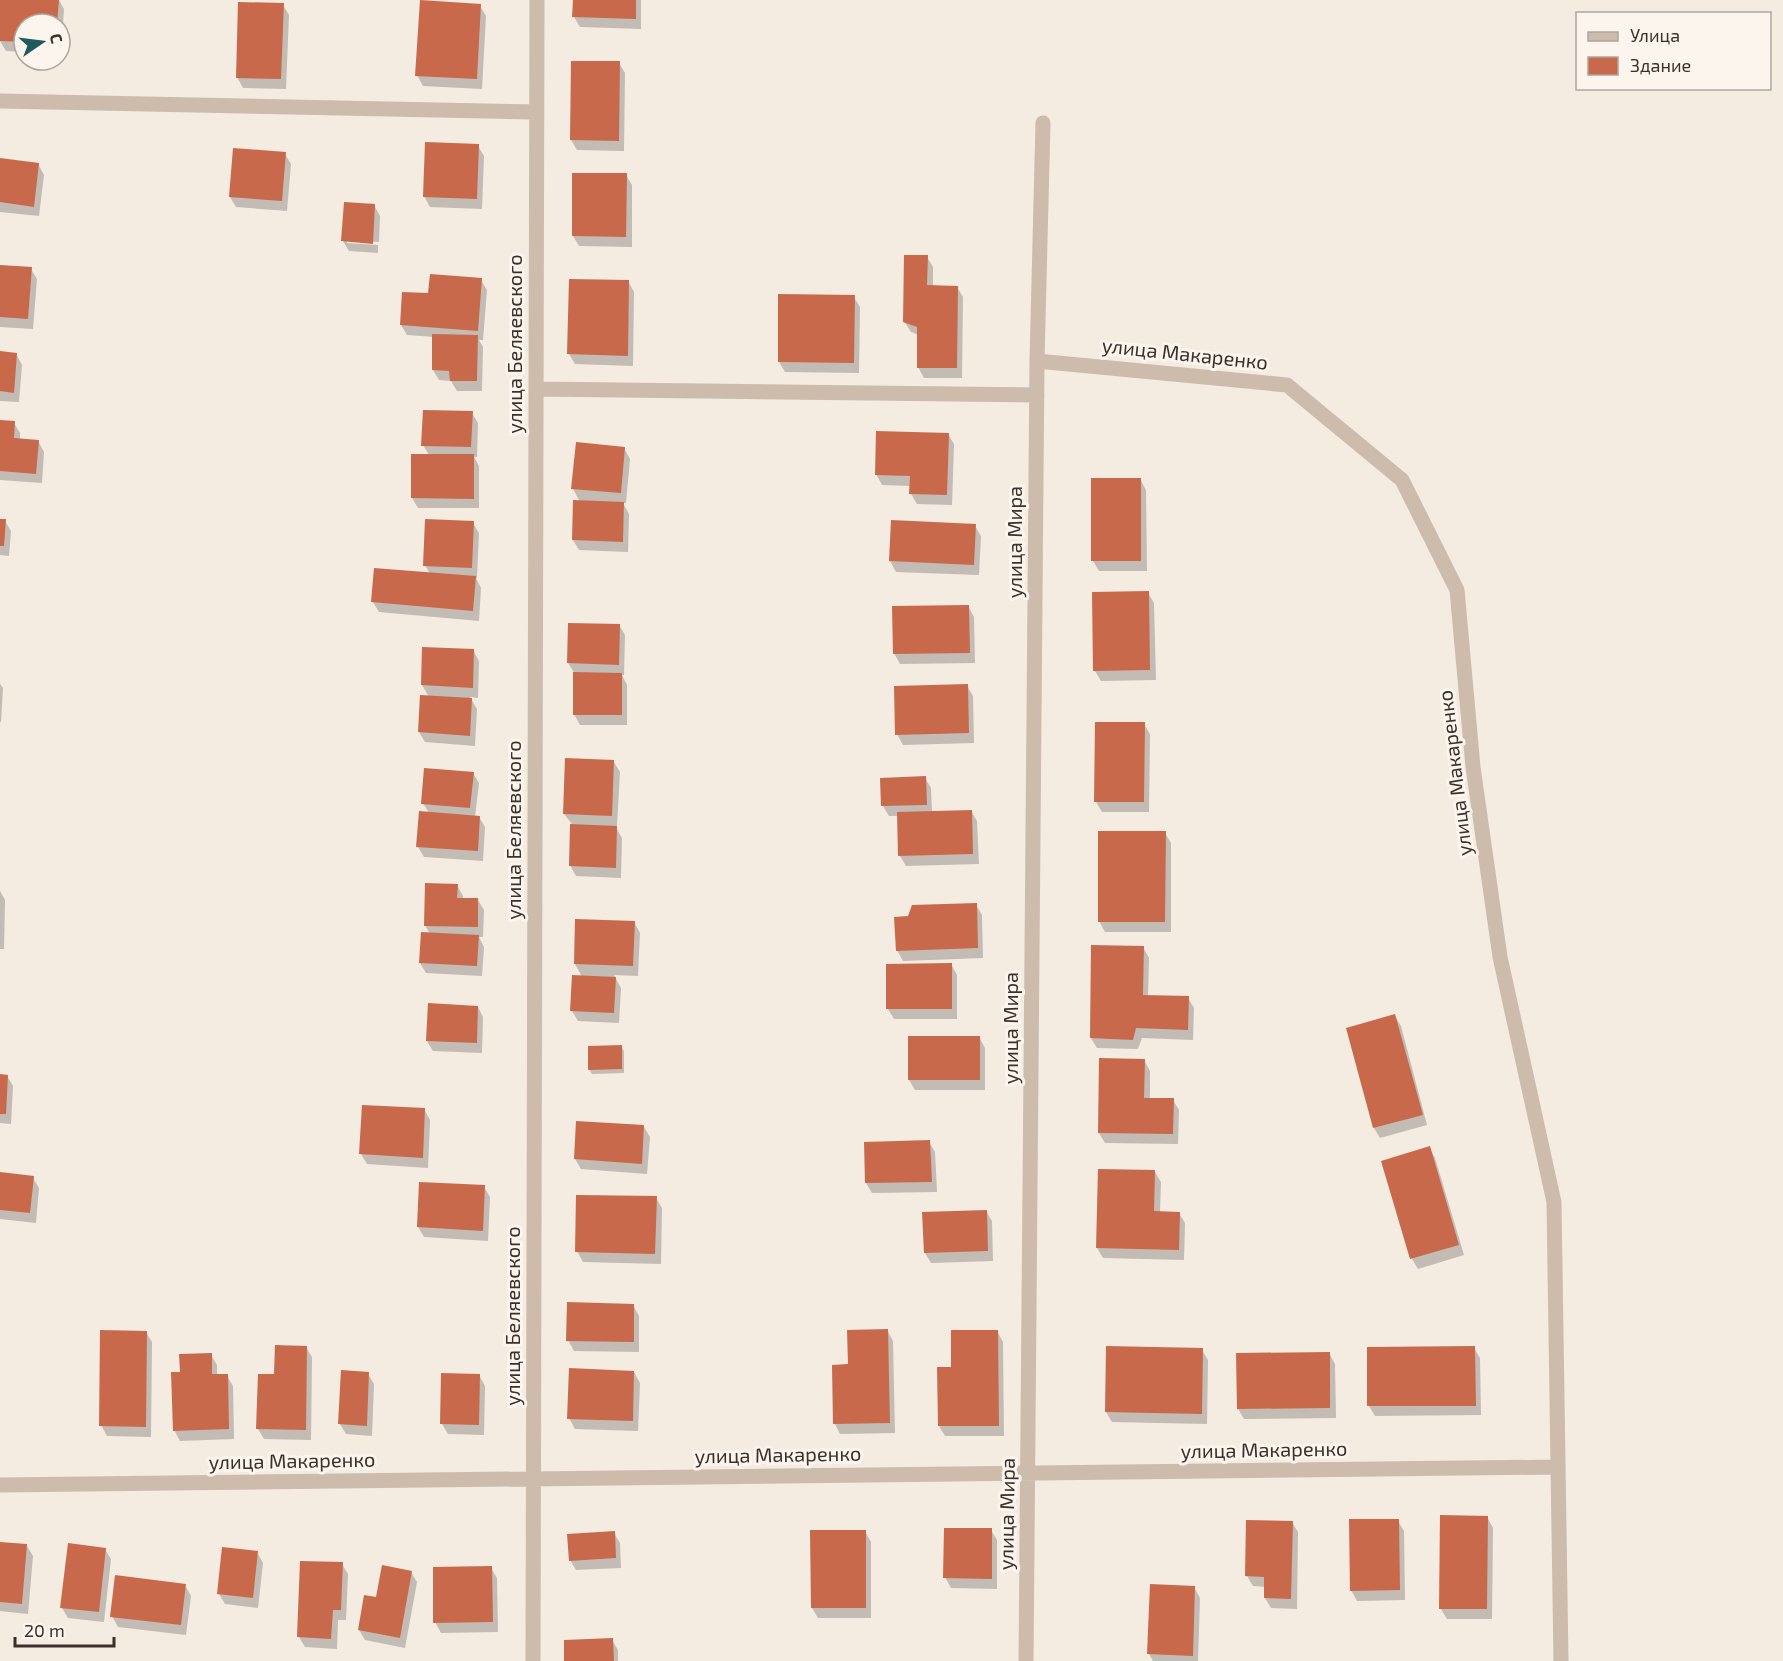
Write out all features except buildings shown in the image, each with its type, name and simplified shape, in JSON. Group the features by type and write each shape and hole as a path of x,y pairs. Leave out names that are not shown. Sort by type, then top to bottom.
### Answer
{"street":[{"name":"улица Беляевского","path":"533,1661 537,0"},
{"path":"0,101 536,112"},
{"name":"улица Мира","path":"1026,1661 1037,361 1043,123"},
{"name":"улица Макаренко","path":"1037,361 1287,385 1402,480 1457,590 1473,767 1500,957 1554,1202 1561,1661"},
{"path":"536,389 1037,395"},
{"name":"улица Макаренко","path":"0,1485 1557,1467"}]}
